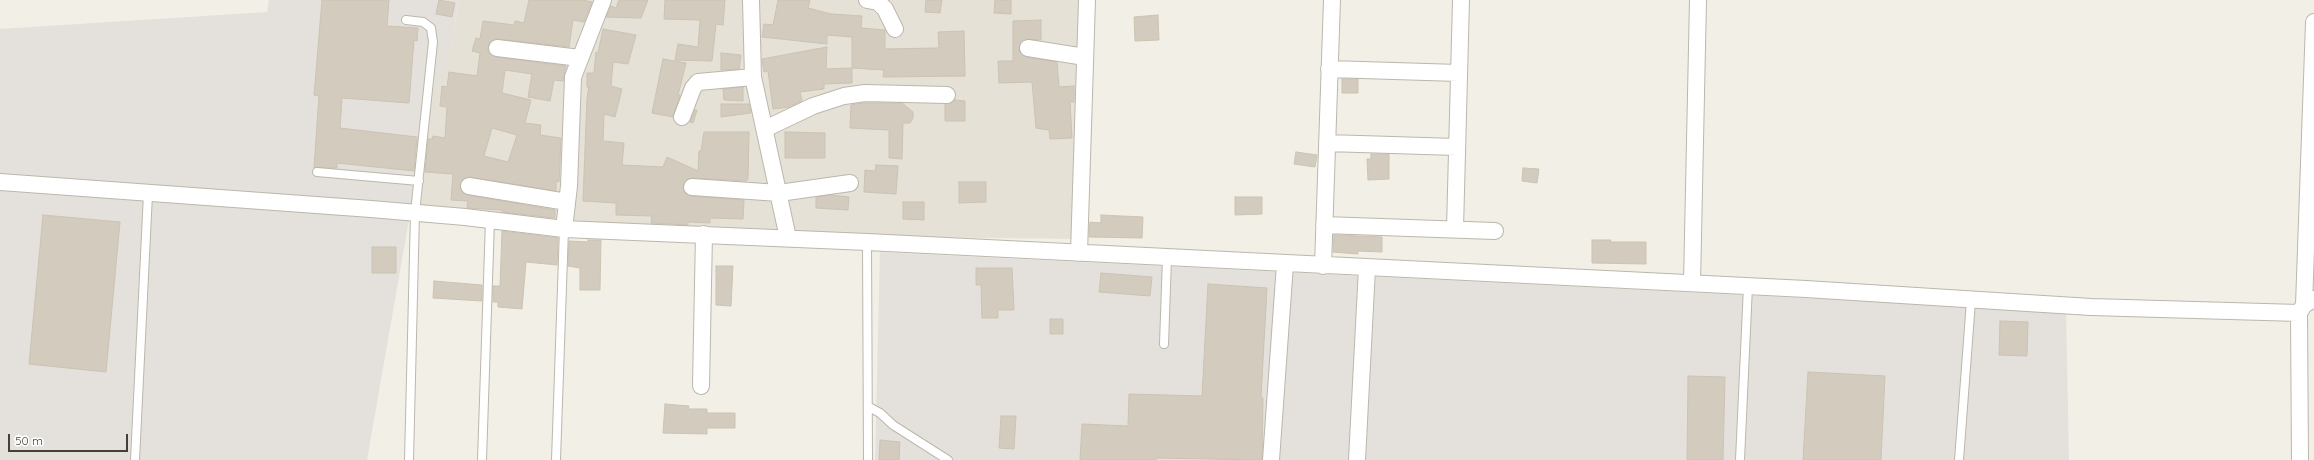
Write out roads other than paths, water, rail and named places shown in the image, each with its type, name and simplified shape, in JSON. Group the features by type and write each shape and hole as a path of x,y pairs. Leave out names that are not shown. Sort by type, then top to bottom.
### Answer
{"street":[{"path":"564,229 567,202 573,77 602,0"},
{"path":"750,0 752,77 765,129 788,238"},
{"path":"867,0 878,2 885,9 895,29"},
{"path":"1079,253 1087,0"},
{"path":"1323,266 1332,0"},
{"path":"1455,229 1461,0"},
{"path":"1692,283 1698,0"},
{"path":"2300,460 2314,22"},
{"path":"497,48 580,58"},
{"path":"1028,48 1085,57"},
{"path":"1329,69 1459,73"},
{"path":"682,117 693,88 698,82 752,77"},
{"path":"765,129 813,106 844,96 865,93 947,95"},
{"path":"1327,143 1457,148"},
{"path":"0,182 415,213 564,229 788,238 1323,266 1692,283 1972,301 2196,311 2306,306"},
{"path":"692,187 779,193 850,183"},
{"path":"469,186 567,202"},
{"path":"1324,225 1496,231"},
{"path":"701,386 704,234"},
{"path":"1271,460 1285,264"},
{"path":"1357,460 1367,268"}],"lane":[{"path":"406,20 423,22 431,28 433,42 415,213 409,460"},
{"path":"317,172 419,181"},
{"path":"135,460 148,194"},
{"path":"482,460 490,220"},
{"path":"556,460 564,229"},
{"path":"867,242 869,407 868,460"},
{"path":"1164,344 1167,258"},
{"path":"1740,460 1748,286"},
{"path":"1959,460 1972,301"},
{"path":"869,407 880,413 893,425 948,460"}]}
